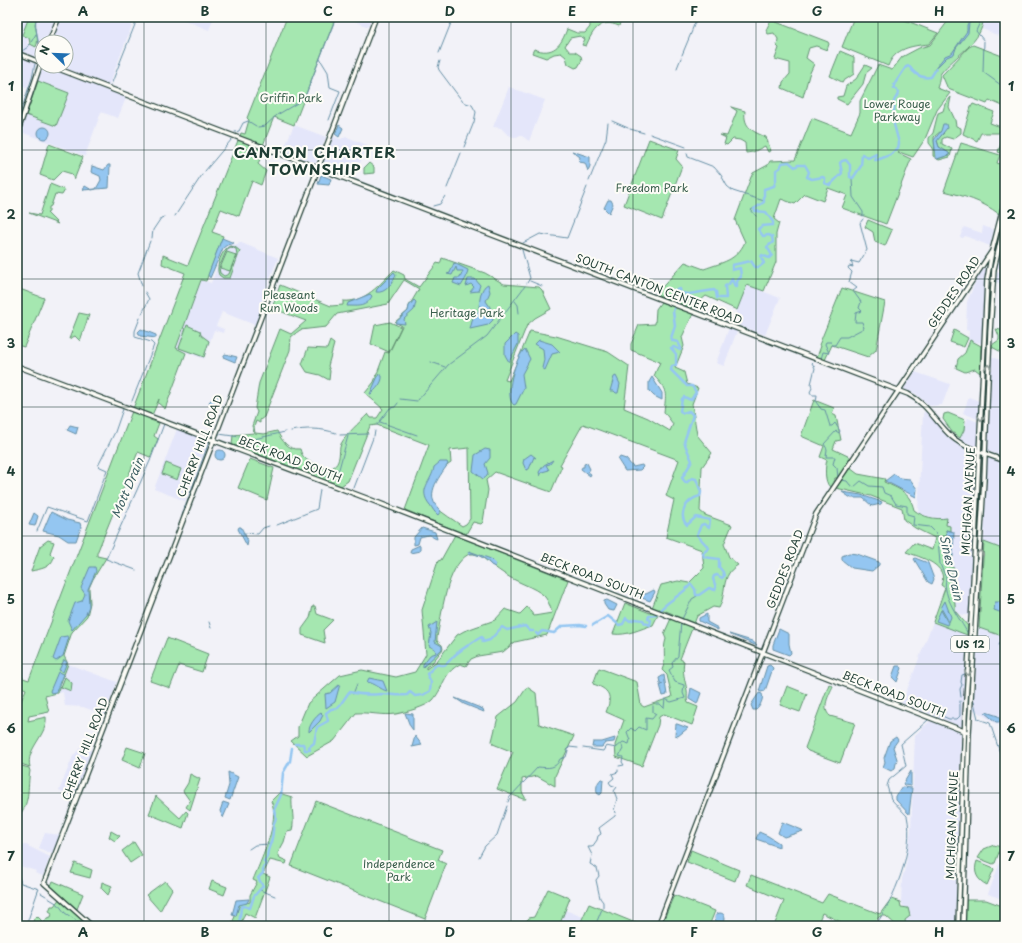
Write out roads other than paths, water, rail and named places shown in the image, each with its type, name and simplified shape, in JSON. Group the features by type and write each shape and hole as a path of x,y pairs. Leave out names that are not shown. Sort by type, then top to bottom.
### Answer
{"main road":[{"path":"52,34 59,17"},
{"name":"CHERRY HILL ROAD","path":"92,926 44,882 212,439 376,17"},
{"path":"17,54 34,59"},
{"path":"17,134 38,74"},
{"name":"SOUTH CANTON CENTER ROAD","path":"72,74 899,390 923,403 947,432 957,441 1005,461"},
{"name":"MICHIGAN AVENUE","path":"958,926 964,731 978,497 986,297 992,251 1005,200"},
{"path":"999,222 1001,225 1005,222"},
{"name":"MICHIGAN AVENUE","path":"963,926 970,723 991,314 994,269 1005,222"},
{"path":"997,230 1000,230 1001,234"},
{"name":"GEDDES ROAD","path":"658,926 816,514 992,251"},
{"path":"986,297 989,300 992,299"},
{"path":"986,311 989,310 991,314"},
{"name":"BECK ROAD SOUTH","path":"17,366 212,439 970,733"},
{"path":"982,383 984,386 988,385"},
{"path":"982,405 984,404 987,406"},
{"path":"978,484 980,487 983,486"},
{"path":"978,497 981,498 982,501"},
{"path":"973,582 974,597 977,598"},
{"path":"972,605 977,608"},
{"path":"965,720 970,723"},
{"path":"964,752 966,758 969,759"},
{"path":"962,797 966,797 968,804"},
{"path":"961,850 963,854 966,854"},
{"path":"960,866 964,867 965,877"},
{"path":"958,914 960,919 963,919"}],"water":[{"path":"979,17 976,21 973,20 969,23 968,33 956,48 954,54 947,57 934,70 945,56 952,53 967,31 967,25 970,20"},
{"path":"943,124 946,124 947,128 937,141 939,147 949,153 949,155 937,159 934,140 941,131"},
{"path":"339,125 343,128 339,137 335,134"},
{"path":"44,127 48,129 50,133 48,137 44,139 40,137 38,133 40,129"},
{"path":"572,151 590,157 590,166 588,171 585,163 579,162 580,157"},
{"path":"108,165 110,165 109,188 96,189 101,180 100,176 91,172 92,166 104,170"},
{"path":"321,175 331,179 329,185 318,184"},
{"path":"85,186 91,189 83,190"},
{"path":"608,200 611,200 613,204 609,213 604,208"},
{"path":"222,238 234,243 223,248 210,278 208,275"},
{"path":"454,263 468,270 466,278 461,286 453,283 455,278 460,278 463,271 457,271 456,267 452,275 447,274 450,273"},
{"path":"394,272 396,275 389,287 383,291 376,292 377,289"},
{"path":"468,279 475,279 480,285 478,291 470,292 474,287 471,284 466,286"},
{"path":"488,284 490,292 486,301 490,307 493,320 488,325 470,329 474,314 479,311 483,288"},
{"path":"370,294 372,296 367,303 361,306 347,306 348,303"},
{"path":"414,300 416,302 414,310 404,319 405,324 395,323 408,311 409,306"},
{"path":"141,329 156,335 156,338 140,336 138,332"},
{"path":"515,334 518,336 518,344 509,362 505,355 505,344"},
{"path":"539,340 552,344 560,352 552,354 545,370 542,368 544,360 543,349 535,344"},
{"path":"525,349 530,359 522,374 524,388 516,404 514,405 511,401 510,386 518,359"},
{"path":"225,354 237,357 235,362 223,357"},
{"path":"379,374 382,376 380,384 370,394"},
{"path":"616,376 620,384 618,393 610,391 614,377"},
{"path":"652,377 662,393 662,400 654,396 649,391 649,382"},
{"path":"217,394 221,397 215,412 209,402"},
{"path":"70,425 78,427 76,434 67,430"},
{"path":"485,449 490,450 490,458 485,464 488,473 483,479 473,471 475,455"},
{"path":"218,450 222,450 224,451 224,459 218,460 215,457 215,453"},
{"path":"531,454 536,458 534,457 529,469 526,470 523,463 524,459"},
{"path":"620,457 626,459 633,467 642,465 643,467 640,470 625,471 618,460"},
{"path":"553,460 550,464 546,465 549,470 542,472 540,476 539,472 544,465"},
{"path":"440,462 447,462 448,464 437,482 433,493 433,499 441,511 438,515 426,499 425,490 434,467"},
{"path":"587,463 590,469 588,472 591,474 590,476 581,469 584,467 584,464"},
{"path":"894,474 900,478 910,479 917,489 916,497 885,481"},
{"path":"842,492 861,495 882,502 881,504 872,506 863,498 851,498"},
{"path":"51,512 67,520 80,523 81,527 76,541 68,541 59,535 43,531"},
{"path":"34,513 38,516 35,526 29,525"},
{"path":"241,527 248,541 247,546 238,529"},
{"path":"422,528 435,532 437,539 430,535 420,537 418,544 414,545 414,537"},
{"path":"946,530 954,532 953,556 950,554"},
{"path":"420,545 420,551 410,553 411,549"},
{"path":"469,551 491,559 496,564 495,567 480,556 472,553 469,554"},
{"path":"849,553 857,554 879,562 879,565 872,571 852,568 842,560 842,556"},
{"path":"915,558 928,563 934,579 932,584 928,582 914,559"},
{"path":"90,567 95,567 96,571 88,589 89,606 86,614 72,630 68,621 75,603 82,601 85,594 81,588"},
{"path":"654,590 655,592 650,601 634,595 636,592 646,594"},
{"path":"607,600 617,605 614,611 608,610 604,604 604,601"},
{"path":"945,601 951,617 949,622 941,608"},
{"path":"995,602 1005,602 1005,614 994,610"},
{"path":"941,610 948,623 947,625 936,621"},
{"path":"707,614 707,622 718,628 718,630 699,621 699,618"},
{"path":"437,622 435,642 442,646 442,649 423,667 423,664 430,655 436,653 435,649 429,646 431,633 429,627"},
{"path":"779,629 789,634 791,653 789,655 773,649"},
{"path":"729,634 752,641 757,645 755,645"},
{"path":"61,637 69,637 63,656 56,661 53,659"},
{"path":"1002,640 1005,642 1005,660 1003,660 1000,654 1001,648 999,645"},
{"path":"64,660 67,662 63,672 59,670"},
{"path":"770,665 773,668 765,691 761,692 759,691 767,666"},
{"path":"896,666 900,666 902,668 897,682 892,677"},
{"path":"58,672 63,674 56,692 51,693 50,691"},
{"path":"664,675 667,695 663,696 660,685 663,684 660,683 659,678"},
{"path":"369,678 383,681 387,691 367,682"},
{"path":"340,684 335,702 326,708 325,694 330,693"},
{"path":"691,688 701,693 697,704 689,699"},
{"path":"759,693 762,694 761,702 756,710 753,710 751,705"},
{"path":"455,698 483,709 484,712 464,704"},
{"path":"321,713 323,715 320,721 309,732 313,721"},
{"path":"405,713 413,714 413,730 410,726"},
{"path":"985,713 998,716 1001,722 996,722"},
{"path":"676,724 688,728 678,736 675,735"},
{"path":"415,736 422,745 412,747"},
{"path":"896,737 898,740 893,747 897,759 895,768 891,771 883,767 885,762 884,758 890,741"},
{"path":"615,738 614,742 605,743 602,747 592,747 593,742 602,742"},
{"path":"911,771 911,786 904,785 903,784"},
{"path":"228,772 238,777 230,800 225,798 229,785"},
{"path":"601,779 603,779 602,793 600,795 597,793 597,789"},
{"path":"902,787 912,788 909,814 896,800 896,796"},
{"path":"223,802 229,804 223,818 220,811"},
{"path":"782,822 803,831 784,837 778,833"},
{"path":"759,832 779,843 779,847 756,839"},
{"path":"249,899 247,903 239,905 236,916 232,915 236,900"},
{"path":"720,913 725,918 720,923 715,918"}],"waterway":[{"path":"37,34 35,24 39,17"},
{"path":"111,85 136,22 129,17"},
{"path":"258,127 265,126 277,115 304,99 335,20 327,17"},
{"path":"692,30 697,17"},
{"path":"439,53 453,18"},
{"path":"978,19 980,22 976,31 984,41 983,72 1005,88"},
{"path":"682,55 692,31"},
{"path":"22,51 28,47 34,37"},
{"path":"677,68 681,58"},
{"path":"320,59 328,72 330,87 340,91 329,120"},
{"path":"440,61 438,67 439,70 463,102 472,105 476,112 474,122 464,147"},
{"path":"593,625 608,616 619,625 623,624 626,618 630,621 635,619 643,620 645,623 650,625 651,620 648,619 649,616 656,615 664,606 691,584 695,589 696,595 699,595 709,588 715,590 716,587 713,579 714,576 717,575 722,578 724,576 719,567 719,559 704,557 703,553 709,548 697,535 701,525 704,524 709,528 710,520 696,517 687,525 683,516 685,508 691,500 700,496 701,492 696,479 692,478 686,483 682,478 692,461 684,442 693,415 689,411 683,413 680,411 682,399 684,397 691,400 696,392 692,386 687,386 671,370 672,366 676,365 676,354 671,348 674,347 680,350 681,348 678,342 673,341 671,338 675,326 673,311 680,297 678,295 672,295 672,291 680,289 681,293 689,294 714,290 717,298 726,298 725,286 729,284 732,279 735,287 737,287 737,281 741,277 740,268 732,270 732,265 751,261 755,267 759,267 764,263 761,257 762,255 769,258 772,255 767,247 773,242 772,237 769,235 763,236 758,229 762,226 773,225 773,222 766,212 755,211 754,209 764,202 764,189 774,186 776,180 776,170 780,168 782,163 789,162 795,167 798,165 805,165 809,172 807,177 812,179 823,177 825,179 825,183 830,185 842,173 840,163 846,160 850,165 850,177 853,178 861,166 862,154 868,158 876,154 875,160 877,160 890,155 898,148 899,143 892,117 894,111 894,101 899,92 894,88 894,85 906,67 909,66 921,77 931,77 936,69"},
{"path":"20,114 34,69"},
{"path":"17,124 19,117"},
{"path":"235,132 239,131 243,123 248,121 256,126"},
{"name":"Mott Drain","path":"612,121 628,128"},
{"name":"Mott Drain","path":"589,181 606,139 608,123"},
{"name":"Mott Drain","path":"630,129 644,133"},
{"name":"Mott Drain","path":"650,134 686,147"},
{"path":"205,171 232,139"},
{"path":"447,188 461,153"},
{"name":"Mott Drain","path":"687,153 688,157 714,167 721,175 727,186 733,191 764,201"},
{"path":"175,216 202,175"},
{"name":"Sines Drain","path":"852,178 853,197 863,212 863,216"},
{"name":"Mott Drain","path":"523,243 540,234 567,238 587,187"},
{"path":"433,206 440,204 445,196"},
{"path":"754,208 751,210 756,216"},
{"path":"152,238 153,230 161,218 164,217"},
{"name":"Sines Drain","path":"821,359 823,352 829,353 825,344 826,342 831,342 832,345 835,345 840,337 847,337 864,328 862,322 855,322 856,313 862,311 859,308 861,302 853,291 857,288 849,282 852,272 848,268 849,266 853,267 851,261 859,263 867,250 860,223 863,219"},
{"path":"142,286 138,273 150,241"},
{"name":"Mott Drain","path":"522,250 530,278 527,283"},
{"path":"530,281 542,286"},
{"name":"Mott Drain","path":"444,370 448,365 487,336 525,286"},
{"path":"142,314 149,299 145,292"},
{"path":"515,301 518,305 519,313"},
{"path":"268,304 278,309"},
{"path":"132,401 154,345 151,342 135,337 135,331 140,318"},
{"name":"Sines Drain","path":"819,361 814,361 812,363 815,368 810,392 812,395 817,395 816,402 821,409 825,410 830,426 835,423 840,431 839,433 836,431 824,444 827,449 826,457 835,457 833,464 837,468 838,478"},
{"path":"431,362 445,367"},
{"name":"Mott Drain","path":"418,400 443,371"},
{"name":"Mott Drain","path":"400,399 417,401"},
{"name":"Mott Drain","path":"377,425 390,408 395,407 398,403"},
{"path":"37,531 47,507 88,521 107,470 98,466 115,432 123,409"},
{"path":"380,422 417,435"},
{"name":"Mott Drain","path":"136,570 106,559 150,461 164,424"},
{"name":"Mott Drain","path":"291,431 314,429 336,433"},
{"name":"Mott Drain","path":"180,430 186,432"},
{"name":"Mott Drain","path":"374,436 375,431"},
{"name":"Mott Drain","path":"219,434 254,439 285,432"},
{"name":"Mott Drain","path":"340,435 368,434"},
{"name":"Mott Drain","path":"198,436 208,441"},
{"path":"325,477 335,473 339,469 348,436"},
{"path":"354,488 373,438"},
{"path":"187,502 209,442"},
{"name":"Sines Drain","path":"841,480 847,481 854,487 861,481 869,486 882,487 884,493 891,496 896,504 907,506 907,514 914,516 913,525 930,527 935,532 938,538 940,564 946,578 946,592 952,607 968,634"},
{"path":"277,525 317,509 320,490"},
{"path":"182,516 185,506"},
{"path":"243,533 258,534 263,528 269,526"},
{"path":"682,619 692,599 697,596"},
{"path":"209,622 211,628"},
{"path":"656,704 660,704 664,708 665,699 671,702 685,698 683,693 684,685 675,682 669,670 673,667 672,663 678,656 681,622"},
{"path":"295,744 303,744 305,750 310,750 309,747 314,743 317,727 328,721 326,713 331,709 338,708 349,692 357,694 400,695 407,695 410,692 415,696 423,695 430,691 431,682 427,674 437,664 447,664 456,654 482,637 483,642 490,640 502,627 507,630 525,626 530,631 533,631"},
{"path":"536,633 538,635 542,631 554,633 562,626 586,626"},
{"name":"Sines Drain","path":"969,698 972,638"},
{"name":"Sines Drain","path":"961,697 960,689 962,685 962,675 965,674"},
{"path":"353,694 357,684"},
{"name":"Sines Drain","path":"932,714 935,713 949,719 957,719 960,716 960,701"},
{"path":"974,702 978,719 990,723 1000,753 1005,756"},
{"path":"583,748 603,751 606,746 616,748 623,742 629,744 630,740 627,732 631,728 635,731 639,727 646,730 646,718 652,719 656,714 653,712 653,706"},
{"name":"Sines Drain","path":"875,926 896,888 908,844 909,829 907,816 891,799 887,786 889,780 906,766 901,744 928,720"},
{"path":"619,766 624,765 622,762 623,757 619,756 623,749 622,745"},
{"path":"508,802 510,797 538,767 548,768 554,766 560,759 566,757 569,747 578,748"},
{"path":"239,926 241,907 244,906 250,908 254,896 263,886 258,878 263,873 263,868 266,865 264,861 267,857 276,818 274,810 281,795 283,773 290,761 292,748"},
{"path":"603,907 603,902 600,898 596,880 599,876 597,868 590,864 592,855 588,847 592,847 598,836 601,834 599,828 615,816 616,812 614,810 617,799 614,791 617,787 611,785 609,782 614,778 612,774 618,772 618,770"},
{"path":"479,857 485,846 497,835 507,806"},
{"path":"249,849 255,845 269,844"},
{"path":"17,869 18,873"},
{"path":"19,877 21,883 39,889 38,891"},
{"path":"260,890 275,896"},
{"path":"26,926 38,891"},
{"path":"41,893 46,896"},
{"path":"48,898 58,904 65,913 85,926"},
{"path":"595,926 602,909"}],"district":[{"name":"CANTON CHARTER TOWNSHIP","path":"315,162"}],"park label":[{"name":"Griffin Park","path":"291,98"},
{"name":"Lower Rouge Parkway","path":"897,110"},
{"name":"Freedom Park","path":"652,188"},
{"name":"Pleaseant Run Woods","path":"289,301"},
{"name":"Heritage Park","path":"467,313"},
{"name":"Independence Park","path":"399,870"}]}
